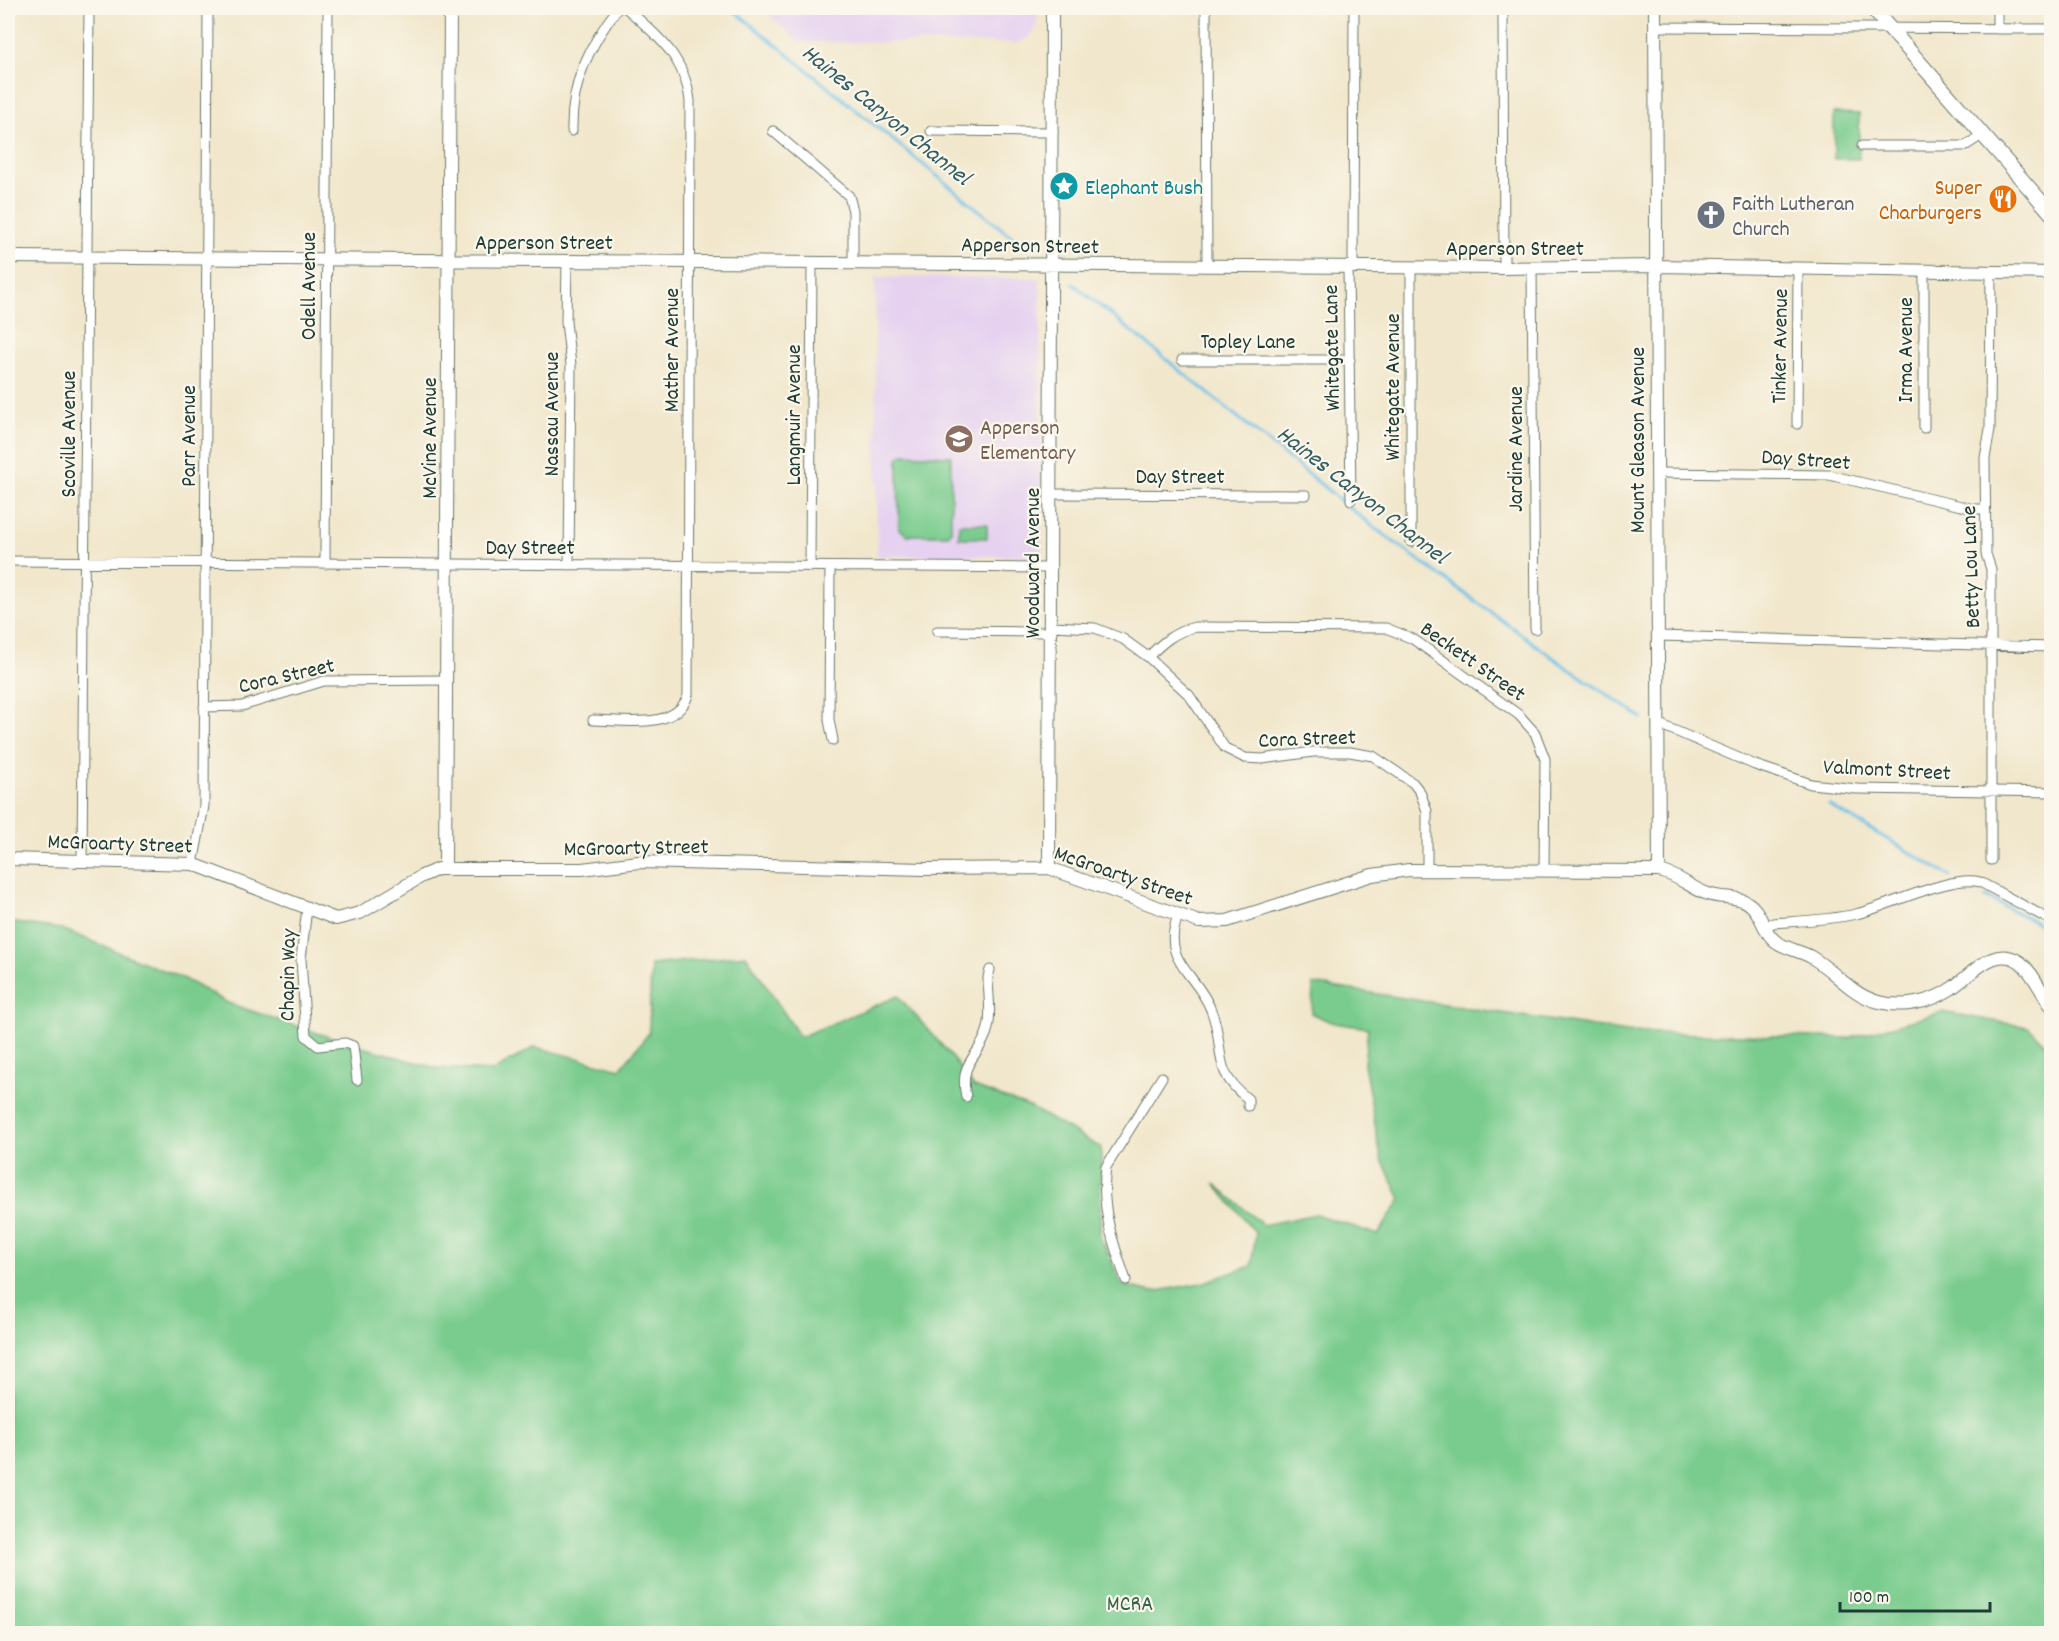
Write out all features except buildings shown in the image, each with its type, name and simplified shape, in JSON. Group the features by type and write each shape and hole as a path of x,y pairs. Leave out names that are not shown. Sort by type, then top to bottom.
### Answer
{"main road":[{"path":"1872,8 2052,214"}],"street":[{"name":"Scoville Avenue","path":"82,862 89,8"},
{"name":"Parr Avenue","path":"193,864 204,806 208,8"},
{"name":"Odell Avenue","path":"325,564 328,8"},
{"name":"McVine Avenue","path":"445,868 450,8"},
{"path":"572,131 577,78 593,42 618,8"},
{"name":"Mather Avenue","path":"593,720 656,720 677,712 686,702 688,694 689,88 681,65 670,50 626,8"},
{"name":"Woodward Avenue","path":"1049,868 1053,494 1052,8"},
{"path":"1206,8 1207,267"},
{"path":"1351,267 1354,8"},
{"path":"1503,8 1504,268"},
{"name":"Mount Gleason Avenue","path":"1655,8 1659,872"},
{"path":"1997,8 1997,29"},
{"path":"1655,27 2052,29"},
{"path":"773,131 849,196 853,211 853,264"},
{"path":"931,131 1053,132"},
{"path":"1862,146 1965,146 1982,135"},
{"name":"Apperson Street","path":"8,257 1207,267 1657,266 2052,273"},
{"name":"Nassau Avenue","path":"567,262 566,321 571,364 569,566"},
{"name":"Langmuir Avenue","path":"810,567 812,264"},
{"name":"Whitegate Lane","path":"1351,267 1351,500"},
{"name":"Whitegate Avenue","path":"1411,267 1411,542"},
{"name":"Jardine Avenue","path":"1532,268 1535,629"},
{"name":"Tinker Avenue","path":"1797,424 1798,270"},
{"name":"Irma Avenue","path":"1924,272 1924,428"},
{"name":"Betty Lou Lane","path":"1991,272 1990,429 1985,458 1986,554 1991,569 1991,860"},
{"name":"Topley Lane","path":"1182,360 1350,360"},
{"name":"Day Street","path":"1658,473 1829,475 1974,509 1985,509"},
{"name":"Day Street","path":"1053,494 1306,495"},
{"name":"Day Street","path":"8,561 1052,568"},
{"path":"830,567 829,720 834,740"},
{"name":"Cora Street","path":"937,631 1085,627 1106,631 1123,639 1148,657 1189,695 1223,745 1237,755 1262,759 1313,752 1363,753 1373,756 1413,783 1420,792 1427,811 1426,868"},
{"name":"Beckett Street","path":"1148,657 1172,636 1195,627 1386,628 1413,639 1519,715 1535,733 1545,759 1544,870"},
{"path":"1658,636 2052,646"},
{"name":"Cora Street","path":"204,707 242,706 324,681 447,680"},
{"name":"Valmont Street","path":"1659,724 1745,761 1811,784 1857,789 2052,792"},
{"name":"McGroarty Street","path":"8,859 193,864 336,919 345,919 379,903 431,871 445,868 582,869 639,862 925,869 1049,868 1178,916 1203,923 1227,921 1372,875 1426,868 1659,872 1682,878 1707,894 1743,900 1755,909 1763,927 1781,945 1809,956 1851,989 1880,1002 1899,1004 1929,999 1950,990 1991,959 2005,957 2017,960 2024,966 2052,1006"},
{"path":"1763,927 1773,923 1858,914 1969,880 1980,882 2052,921"},
{"name":"Chapin Way","path":"307,908 301,960 304,985 303,1028 310,1041 318,1046 345,1043 353,1046 357,1080"},
{"path":"1178,916 1173,929 1174,950 1182,967 1211,1008 1224,1075 1235,1090 1248,1099 1248,1106"},
{"path":"966,1097 963,1083 966,1068 988,1028 990,970"},
{"path":"1126,1280 1110,1236 1106,1214 1104,1183 1106,1167 1162,1077"}],"shaded area":[{"path":"762,8 1037,8 1037,24 1029,37 1019,43 799,42"},
{"name":"Apperson Elementary","path":"875,277 1035,278 1040,280 1042,548 1037,556 877,556"}],"green space":[{"path":"1834,113 1859,114 1859,159 1834,159"},
{"path":"903,454 951,456 951,532 948,535 908,535 899,529 898,458"},
{"path":"959,524 987,524 987,538 959,538"},
{"name":"MCRA","path":"8,922 62,929 184,979 228,1003 335,1039 436,1068 493,1071 535,1047 620,1069 649,1033 651,965 746,955 800,1037 898,996 947,1051 974,1087 1030,1107 1101,1148 1100,1236 1122,1285 1152,1292 1202,1283 1251,1266 1256,1233 1214,1183 1263,1225 1316,1214 1378,1235 1401,1199 1381,1158 1364,1064 1368,1028 1334,1023 1312,1014 1313,984 1627,1032 1850,1038 1942,1012 2028,1027 2051,1048 2051,1633 8,1634"}],"waterway":[{"name":"Haines Canyon Channel","path":"731,8 1023,246"},
{"name":"Haines Canyon Channel","path":"1073,284 1376,529 1562,664 1642,718"},
{"name":"Haines Canyon Channel","path":"1829,805 1950,876"},
{"name":"Haines Canyon Channel","path":"1986,897 2052,930"}],"place":[{"name":"Elephant Bush","path":"1064,186"},
{"name":"Super Charburgers","path":"2003,199"},
{"name":"Faith Lutheran Church","path":"1711,215"},
{"name":"Apperson Elementary","path":"959,439"}]}
